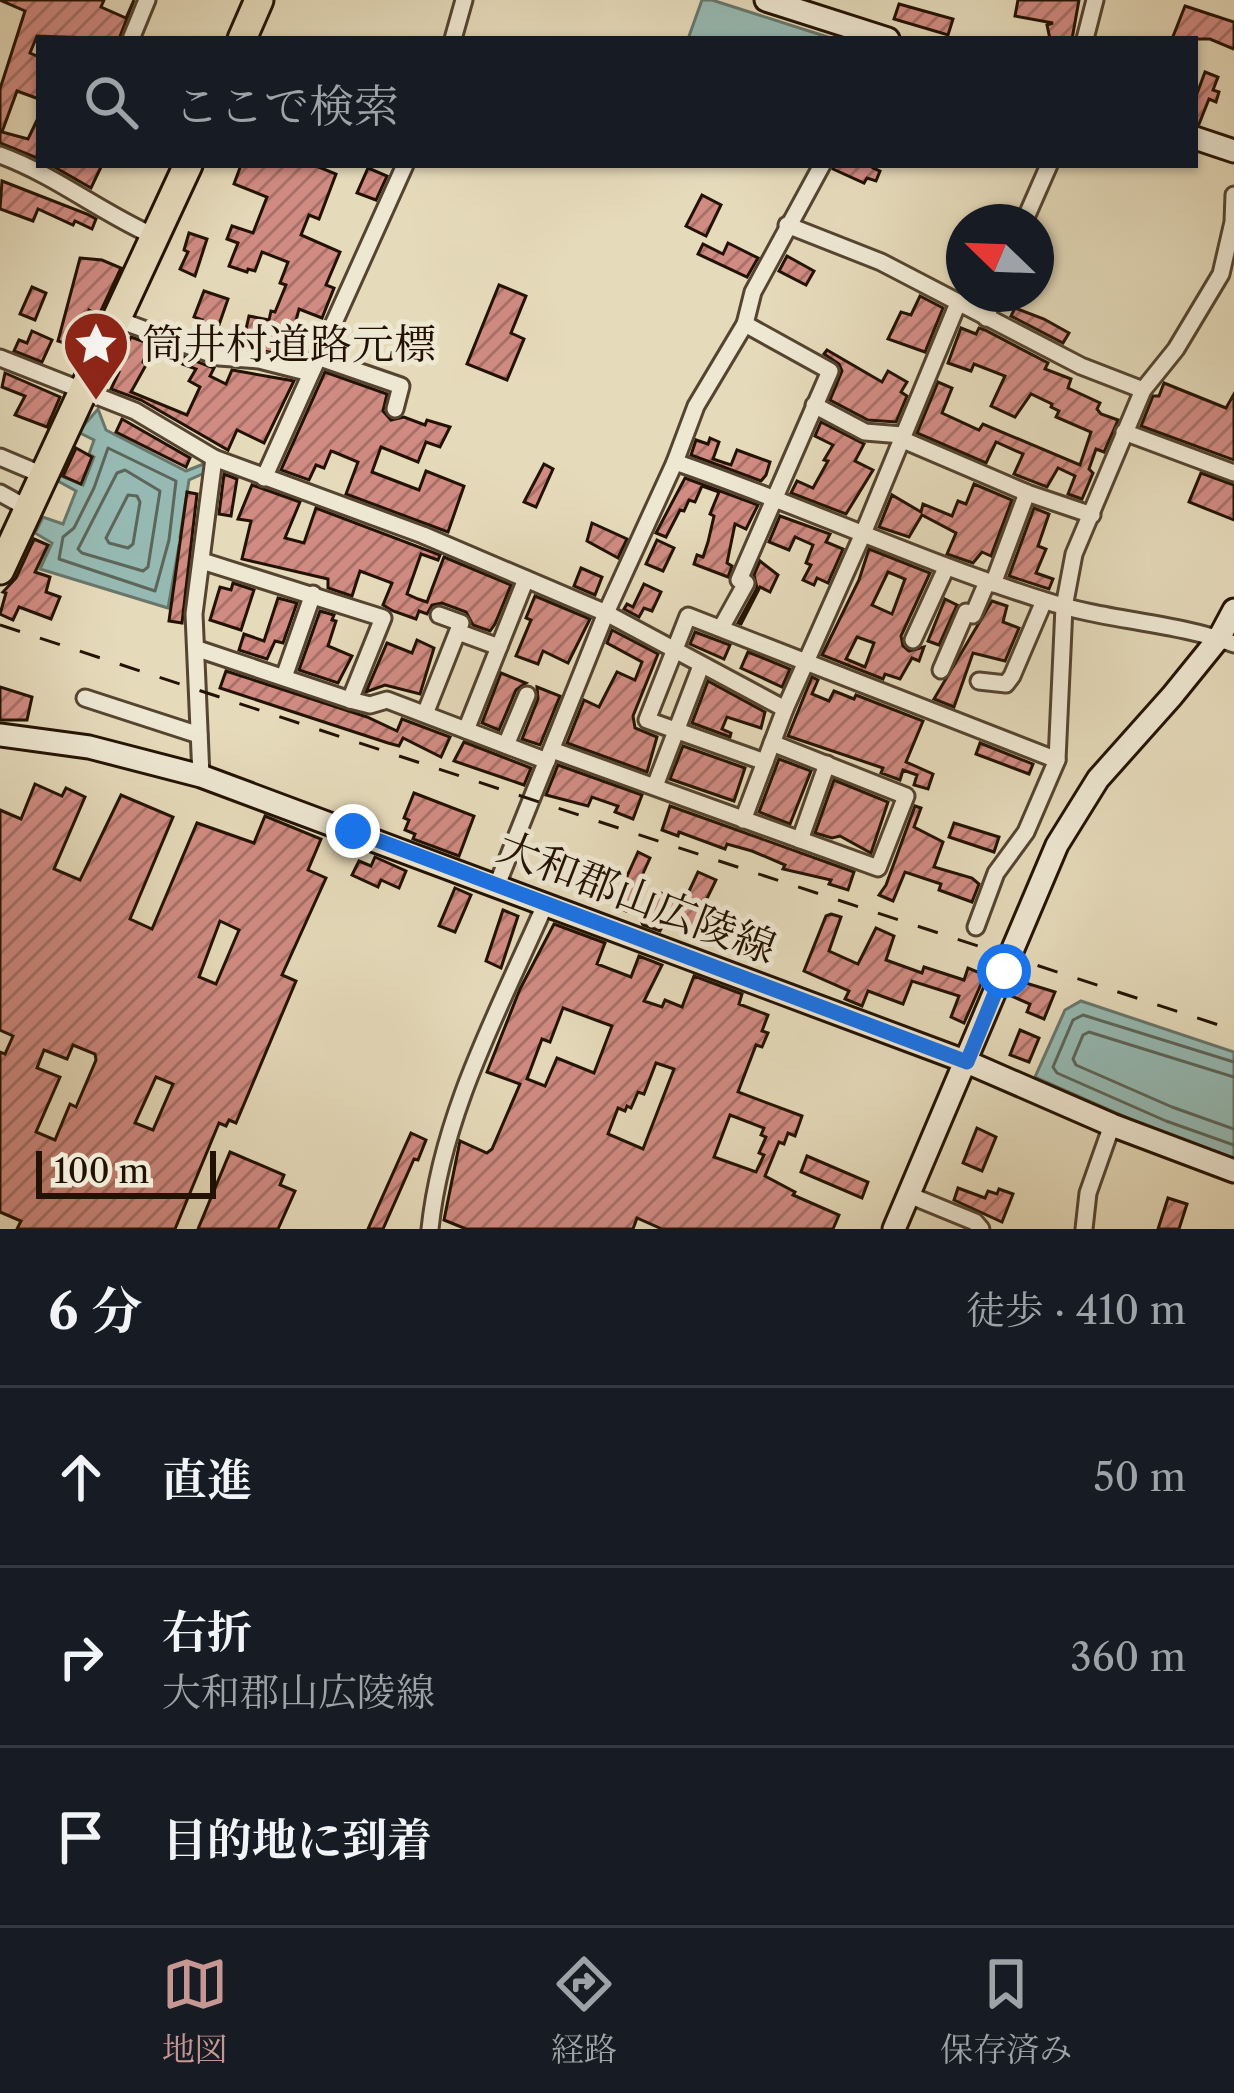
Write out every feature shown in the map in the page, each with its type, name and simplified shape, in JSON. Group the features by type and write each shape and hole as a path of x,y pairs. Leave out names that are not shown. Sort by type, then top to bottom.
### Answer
{"highway":[{"path":"243,36 257,1"},
{"path":"0,570 187,168"}],"main road":[{"path":"766,0 879,36"},
{"path":"1198,139 1233,147"},
{"path":"894,1229 1057,845 1098,778 1226,641 1234,610"},
{"name":"大和郡山広陵線","path":"0,735 105,751 201,776 967,1062 1234,1171"}],"street":[{"path":"131,36 147,0"},
{"path":"454,36 464,0"},
{"path":"1086,36 1095,0"},
{"path":"0,154 36,165"},
{"path":"264,478 404,168"},
{"path":"497,885 606,613 696,406 745,324 753,292 820,168"},
{"path":"1032,204 1048,168"},
{"path":"58,172 105,212 156,238"},
{"path":"976,927 996,873 1026,832 1057,760 1064,607 1074,554 1143,390 1176,349 1221,274 1229,249 1234,195"},
{"path":"787,225 881,262 946,297"},
{"path":"743,820 784,709 955,312"},
{"path":"974,312 1081,366 1143,390"},
{"path":"986,318 988,312"},
{"path":"118,320 219,357 314,365 401,386 395,410"},
{"path":"722,628 746,583 739,580 830,371 745,324"},
{"path":"0,358 135,411 214,458 423,535 606,613 784,709"},
{"path":"814,405 865,432 902,437 1027,493 1092,515"},
{"path":"1124,432 1234,473"},
{"path":"0,457 45,476"},
{"path":"201,776 194,614 214,458"},
{"path":"675,462 775,496 946,568 1044,601 1226,641"},
{"path":"0,493 29,509"},
{"path":"941,670 966,612 973,615 990,583 1027,493"},
{"path":"202,561 383,618 350,700"},
{"path":"913,640 946,568"},
{"path":"466,730 526,579"},
{"path":"284,677 313,594"},
{"path":"979,681 1006,683 1044,601"},
{"path":"425,714 461,623 439,615"},
{"path":"765,762 647,720 688,616 1057,760"},
{"path":"458,632 499,647"},
{"path":"198,649 350,700 370,705 387,700 506,745 655,786 878,868 906,796 772,743"},
{"path":"655,786 700,665"},
{"path":"506,745 527,695"},
{"path":"85,698 199,735"},
{"path":"800,840 827,764"},
{"path":"430,1229 436,1181 453,1116 545,905"},
{"path":"1084,1229 1088,1193 1112,1125"},
{"path":"909,1195 975,1222 981,1229"}],"water":[{"path":"702,0 712,0 825,36 689,36"},
{"path":"98,409 106,430 186,471 206,463 209,471 189,480 180,537 200,541 199,548 179,546 168,608 40,569 52,543 35,533 43,517 63,524 76,491 56,480 59,475 83,485 94,457 89,454 94,440 78,432"},
{"path":"1081,1001 1234,1052 1234,1158 1162,1133 1035,1077 1065,1010"}],"building":[{"path":"0,0 104,0 101,7 126,18 134,0 120,36 36,36 30,53 36,56 36,98 17,91 2,132 28,139 36,122 36,158 0,143 0,89 25,11"},
{"path":"1018,0 1079,0 1073,36 1049,36 1047,25 1053,23 1015,16"},
{"path":"899,4 953,19 948,35 894,19"},
{"path":"1185,6 1234,22 1234,49 1198,36 1173,36"},
{"path":"1205,72 1218,77 1213,90 1219,92 1216,102 1209,99 1199,124 1198,124 1198,91"},
{"path":"56,168 101,168 91,188"},
{"path":"240,168 321,168 336,174 319,219 309,215 301,235 340,252 326,285 334,288 322,318 299,309 292,336 296,357 242,347 249,316 269,320 271,311 275,312 286,285 280,283 288,262 262,252 255,271 229,266 238,243 227,239 232,226 253,233 267,197 234,184"},
{"path":"368,168 387,176 376,200 357,193"},
{"path":"833,169 880,171 876,181 867,178 864,183"},
{"path":"2,181 87,214 96,219 92,229 38,209 33,221 0,209"},
{"path":"702,195 721,205 706,236 686,226"},
{"path":"189,233 207,239 195,276 180,269 188,252 184,250"},
{"path":"728,243 758,258 747,277 698,254 703,244 723,254"},
{"path":"787,256 814,271 806,285 779,271"},
{"path":"80,258 121,268 99,315 89,310 77,347 58,341"},
{"path":"499,285 526,296 511,333 524,339 507,380 467,364"},
{"path":"32,287 46,293 35,320 20,314"},
{"path":"204,291 228,299 213,342 196,336 202,320 194,317"},
{"path":"920,296 943,308 925,352 888,339 901,312 911,315"},
{"path":"1026,312 1069,333 1063,343 1011,316"},
{"path":"961,328 976,334 979,328 985,330 1048,363 1045,369 1071,379 1068,388 1100,403 1101,414 1118,420 1104,452 1096,449 1082,499 1068,494 1075,476 1058,468 1047,487 1014,474 1023,454 996,442 986,463 917,433 938,382 952,388 942,413 979,430 983,424 1080,465 1091,432 1056,417 1059,411 1052,404 1031,394 1015,417 991,406 1005,376 974,364 971,371 948,363"},
{"path":"32,331 52,340 42,362 14,351 19,340 27,343"},
{"path":"131,337 150,344 146,365 131,392 187,415 200,387 189,381 196,369 166,358 169,351 214,368 210,376 226,384 232,370 294,381 264,443 237,430 228,450 141,400 111,389 119,372 114,370"},
{"path":"827,350 882,382 888,371 907,382 901,392 907,396 896,422 868,420 830,400 842,371 824,354"},
{"path":"325,372 387,394 383,411 391,420 404,417 450,427 440,447 426,442 418,462 381,447 372,472 419,490 426,471 464,486 448,532 346,494 358,462 334,452 324,468 316,465 309,480 281,470"},
{"path":"5,373 60,397 47,427 15,415 25,396 2,387"},
{"path":"1164,383 1226,408 1234,394 1234,460 1141,426"},
{"path":"122,419 190,458 186,467 116,432"},
{"path":"821,422 864,444 855,461 873,470 846,514 791,493 797,481 813,488 828,461 824,460 833,445 815,436"},
{"path":"710,438 719,442 713,459 731,465 737,450 770,462 766,475 761,481 691,455 696,440 708,444"},
{"path":"76,448 92,457 81,484 63,476"},
{"path":"544,464 553,469 536,507 524,502"},
{"path":"1201,473 1234,485 1234,520 1189,502"},
{"path":"224,474 237,479 231,516 219,514"},
{"path":"685,478 758,505 746,529 735,524 728,577 694,564 697,555 703,557 719,492 702,486 695,502 689,500 684,511 680,510 666,537 656,533"},
{"path":"974,484 1012,500 991,556 982,552 973,563 947,554 956,533 922,515 909,537 879,527 892,495 921,512 923,504 952,516 958,501 966,504"},
{"path":"252,485 300,502 285,538 304,543 316,508 440,555 438,560 421,554 407,594 418,599 427,602 444,557 511,585 495,624 490,631 473,625 466,612 442,603 432,605 427,614 419,611 416,619 393,611 383,605 392,583 360,571 352,596 328,588 328,579 242,559 251,521 238,519"},
{"path":"187,492 197,494 182,623 169,621"},
{"path":"1034,508 1049,514 1038,546 1046,549 1036,573 1053,579 1049,589 1009,576"},
{"path":"780,516 830,534 826,542 843,549 828,583 817,578 814,585 803,580 813,545 795,537 789,550 769,542"},
{"path":"592,523 627,539 618,558 587,541"},
{"path":"34,539 48,545 35,572 50,577 46,592 60,597 51,619 19,607 13,620 0,614 3,592 16,578"},
{"path":"657,540 674,548 663,571 646,564"},
{"path":"869,549 930,573 901,636 909,651 924,647 919,661 912,658 900,679 885,674 883,679 822,655","holes":["888,572 905,579 892,614 872,605","857,637 874,643 865,667 846,659"]},
{"path":"760,561 778,575 770,592 760,587 741,624 757,588 754,575"},
{"path":"581,568 602,577 595,595 574,586"},
{"path":"233,583 254,590 241,630 210,620 220,587 231,590"},
{"path":"644,584 661,592 652,611 644,608 639,617 624,609 627,604 633,607"},
{"path":"535,596 590,619 568,663 543,651 538,664 516,656"},
{"path":"278,598 297,603 283,643 275,641 267,659 239,650 244,634 264,641"},
{"path":"945,599 957,605 939,645 928,641"},
{"path":"992,601 1007,606 1003,622 1019,628 1005,661 973,653 954,707 934,699"},
{"path":"320,611 334,615 336,621 328,646 352,656 338,683 299,670"},
{"path":"612,630 658,654 633,716 635,728 657,737 647,772 567,743 584,700 599,707 617,672 635,680 642,662 607,643"},
{"path":"695,632 730,645 724,659 690,644"},
{"path":"417,640 434,648 420,694 385,685 366,692 387,643 412,653"},
{"path":"748,652 790,669 782,687 741,668"},
{"path":"226,671 397,731 402,719 450,737 441,757 403,738 399,746 388,743 220,688"},
{"path":"501,673 526,683 516,690 499,730 482,723"},
{"path":"812,677 818,680 812,694 829,701 834,691 854,699 856,695 923,721 906,762 933,774 928,789 914,785 917,775 903,770 900,780 881,773 883,768 788,736"},
{"path":"708,681 765,712 761,728 727,717 722,729 730,737 692,723"},
{"path":"0,687 32,697 27,720 0,720"},
{"path":"537,687 560,696 540,745 522,739 538,699"},
{"path":"464,742 531,768 524,785 454,761"},
{"path":"980,743 1033,764 1029,774 976,754"},
{"path":"683,746 745,768 734,801 670,779"},
{"path":"779,759 811,771 790,824 759,812"},
{"path":"558,765 642,795 633,819 615,812 618,806 592,797 588,806 546,795"},
{"path":"834,780 888,802 871,853 840,836 815,833"},
{"path":"35,784 62,796 66,788 85,797 54,869 80,880 121,795 173,817 130,919 152,929 197,823 254,843 265,816 321,839 308,870 326,878 282,975 296,981 236,1123 219,1123 175,1229 17,1229 21,1221 0,1212 0,1052 5,1054 13,1036 0,1030 0,810 21,819","holes":["220,921 239,930 216,984 199,977","73,1045 95,1054 96,1060 76,1107 70,1104 55,1140 36,1132 60,1077 37,1068 44,1050 67,1059","156,1077 173,1084 153,1130 135,1123"]},
{"path":"414,793 474,816 459,856 413,839 415,834 405,830 409,820 404,818"},
{"path":"670,806 854,872 848,890 829,884 831,880 783,869 785,865 752,851 727,844 725,849 662,830"},
{"path":"915,806 921,808 914,827 943,842 934,867 979,884 972,902 939,890 941,884 905,872 893,901 879,895"},
{"path":"954,823 999,837 994,852 949,837"},
{"path":"638,852 650,858 626,911 614,905"},
{"path":"375,857 406,871 399,888 381,880 378,887 352,875 359,861 371,866"},
{"path":"698,872 716,880 693,927 668,916 660,931 643,925 655,890 683,904"},
{"path":"455,888 471,895 455,932 439,926"},
{"path":"503,910 518,916 501,968 486,961"},
{"path":"826,916 841,917 829,951 858,964 876,928 894,936 886,960 922,973 924,967 964,980 968,968 985,975 964,1023 951,1017 959,996 912,981 903,1004 868,991 862,1006 845,999 849,991 804,971"},
{"path":"554,924 605,943 597,964 631,977 639,956 662,965 644,1001 662,1007 665,1000 682,1007 694,976 742,994 739,1004 768,1015 762,1031 768,1033 762,1047 756,1045 738,1092 802,1116 795,1136 788,1133 784,1144 779,1142 765,1176 795,1192 793,1195 839,1215 833,1229 662,1229 637,1218 633,1229 466,1229 444,1220 460,1141 487,1153 492,1149 520,1084 487,1072 520,989","holes":["563,1008 612,1026 594,1073 557,1058 545,1086 527,1079 542,1039 550,1042","656,1063 674,1069 643,1149 608,1134 618,1108 631,1108 638,1092 644,1094","730,1115 764,1128 761,1135 766,1137 759,1153 764,1155 756,1172 714,1157"]},
{"path":"1016,980 1055,992 1044,1019 1027,1012 1030,1004 1009,995"},
{"path":"1020,1030 1039,1038 1029,1062 1010,1055"},
{"path":"977,1128 996,1137 982,1171 963,1163"},
{"path":"411,1133 426,1140 418,1160 414,1159 383,1229 368,1229"},
{"path":"230,1152 284,1175 280,1185 295,1191 278,1229 198,1229"},
{"path":"807,1156 868,1182 862,1198 801,1172"},
{"path":"958,1188 985,1198 988,1191 997,1194 999,1189 1013,1194 1002,1222 954,1200"},
{"path":"1168,1198 1187,1204 1179,1229 1158,1229"}],"railway":[{"path":"0,625 1234,1030"}],"place":[{"name":"筒井村道路元標","path":"96,403"}],"route":[{"path":"353,831 967,1062 1004,971"}]}
